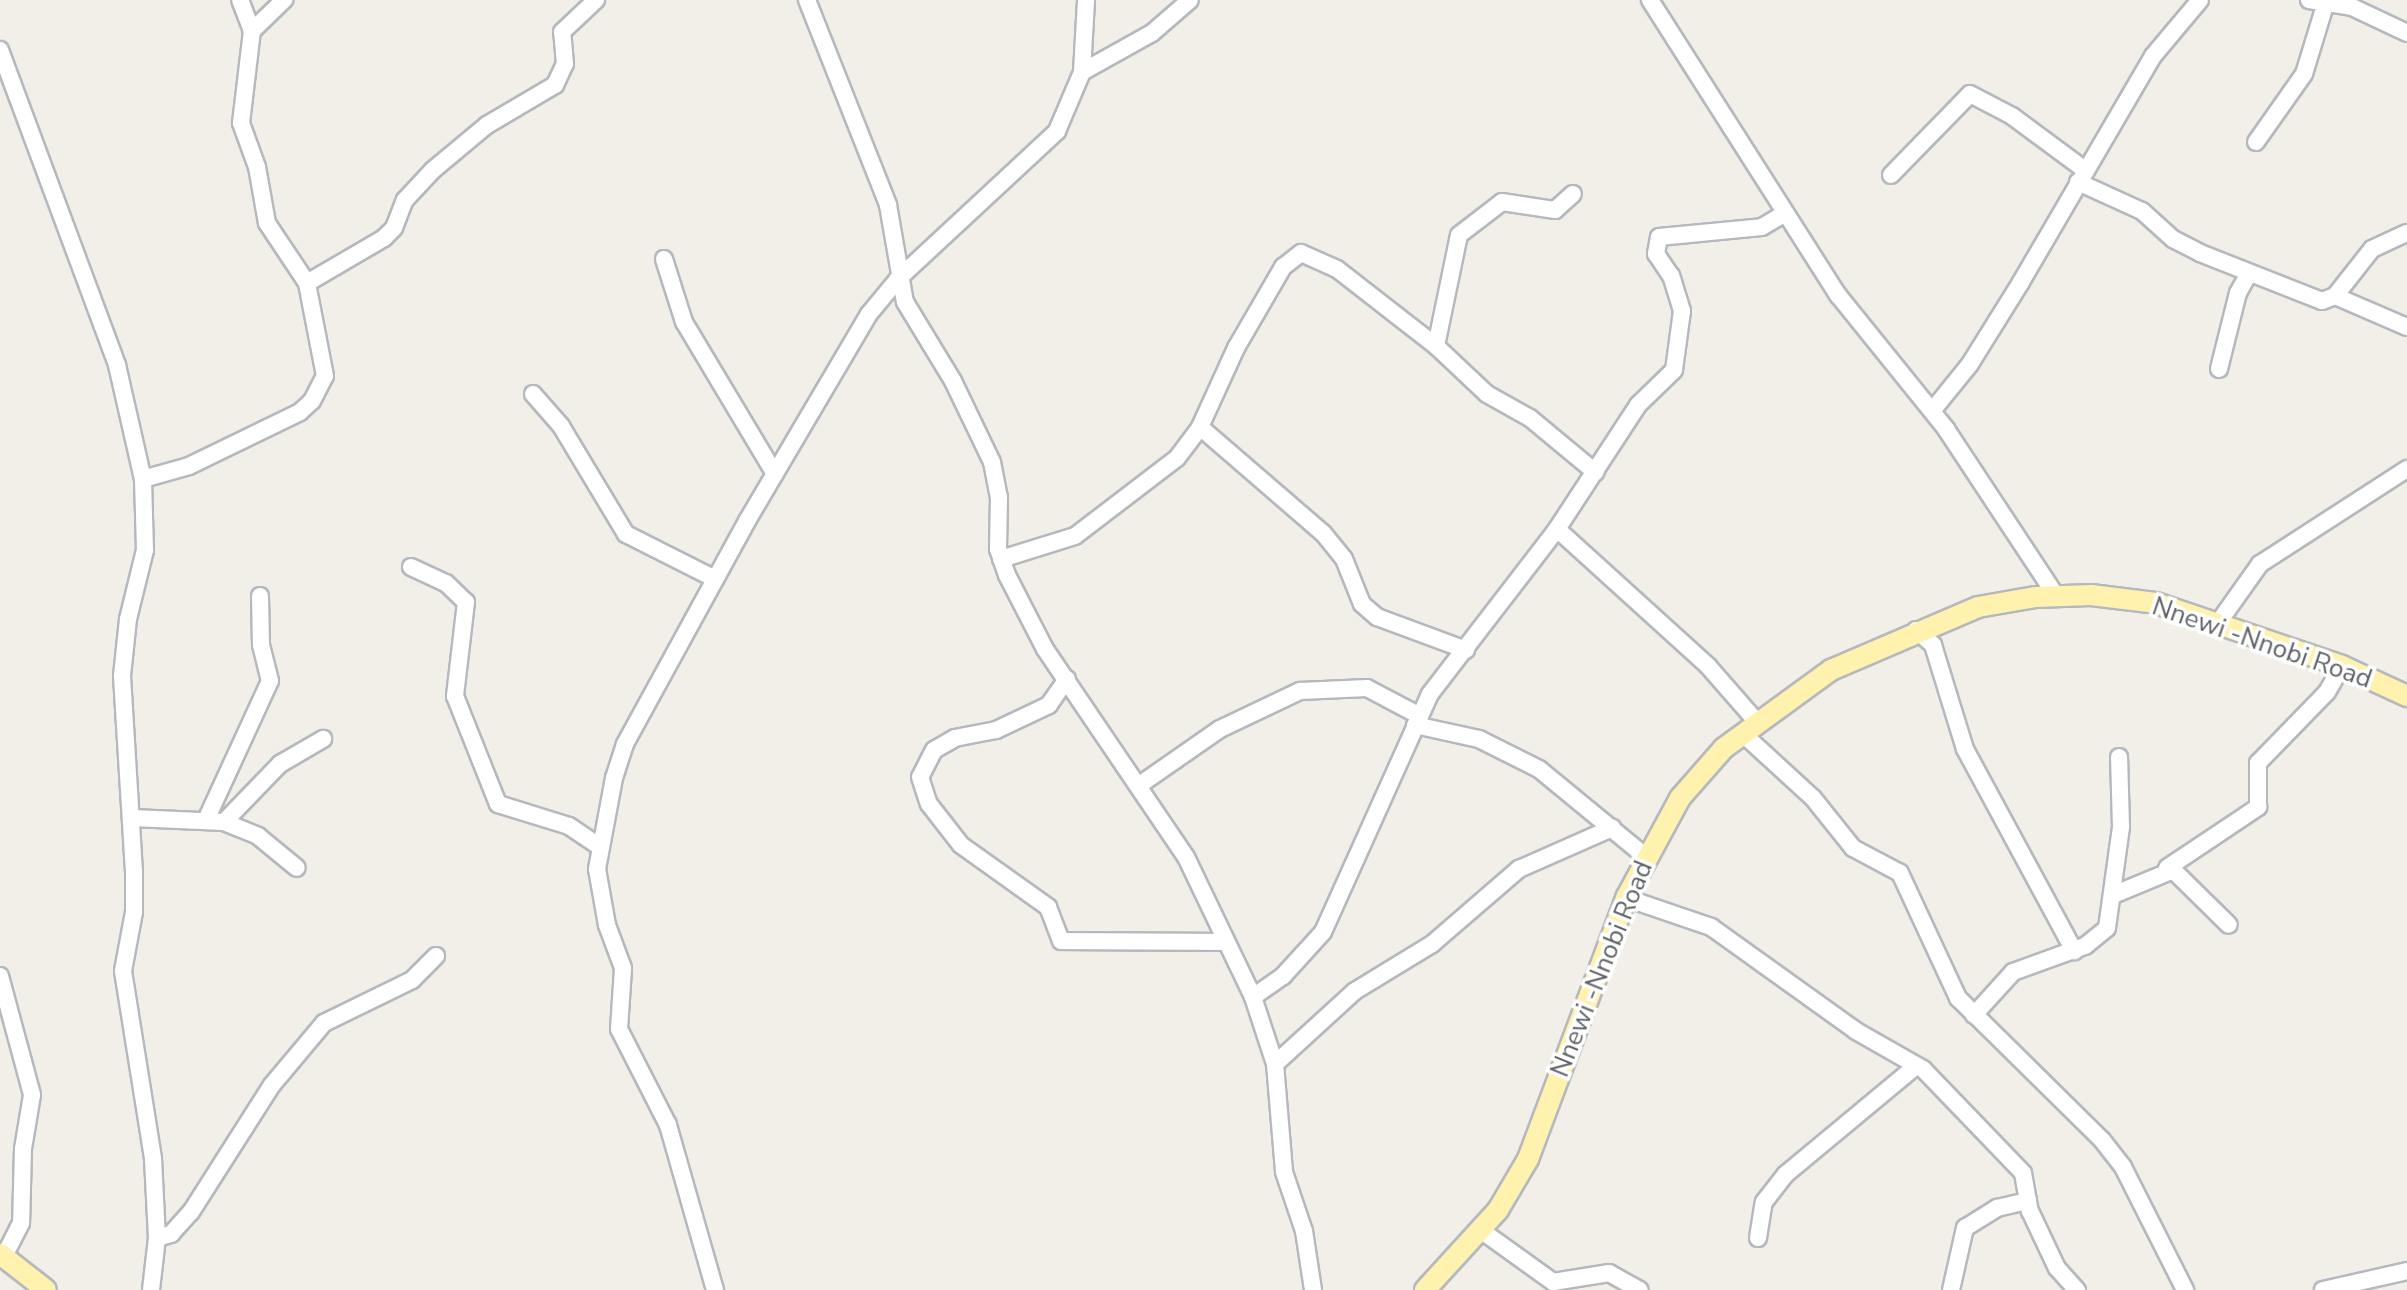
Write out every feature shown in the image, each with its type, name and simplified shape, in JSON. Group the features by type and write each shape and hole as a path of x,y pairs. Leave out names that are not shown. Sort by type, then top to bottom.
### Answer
{"main road":[{"name":"Nnewi -Nnobi Road","path":"1425,1290 1482,1231 1528,1159 1626,898 1645,856 1680,798 1749,728 1831,670 1916,630 1978,607 2056,596 2156,603 2342,666 2407,696"},
{"path":"2,1255 46,1290"}],"street":[{"path":"143,479 249,440 312,401 325,376 307,283 267,223 257,167 241,123 252,31 240,0"},
{"path":"252,31 284,0"},
{"path":"307,283 384,238 394,228 405,200 433,170 487,125 555,85 565,64 562,32 596,0"},
{"path":"807,0 888,205 897,239 898,279 912,316 953,381 992,462 999,497 1001,559 1027,619 1186,857 1253,997 1275,1064 1284,1172 1304,1231 1313,1290"},
{"path":"715,1290 668,1125 619,1029 623,968 601,898 599,846 625,744 715,579 869,314 898,279 1057,131 1082,72 1086,0"},
{"path":"1082,72 1152,33 1190,0"},
{"path":"1650,0 1838,295 1932,411 2056,596"},
{"path":"2256,142 2304,74 2318,1 2354,4 2407,33"},
{"path":"1932,411 1977,353 2153,56 2192,3"},
{"path":"0,50 117,365 143,479 145,550 128,619 122,676 132,818 134,912 123,971 145,1101 157,1238 151,1290"},
{"path":"1891,175 1970,94 2012,116 2082,176 2142,211 2173,239 2248,275 2322,301 2335,296 2372,249 2407,233"},
{"path":"1436,346 1459,235 1502,202 1555,210 1573,194"},
{"path":"1253,997 1283,976 1323,932 1416,720 1440,679 1466,650 1557,529 1638,405 1674,370 1680,353 1679,293 1656,254 1659,237 1762,227 1784,214"},
{"path":"1001,559 1075,536 1156,478 1200,427 1253,316 1283,267 1301,253 1337,269 1436,346 1487,394 1530,418 1595,472"},
{"path":"664,259 684,322 775,474"},
{"path":"2219,369 2238,293 2248,275"},
{"path":"2335,296 2407,327"},
{"path":"533,394 561,426 626,534 715,579"},
{"path":"1200,427 1323,533 1344,559 1362,604 1377,617 1466,650"},
{"path":"2218,623 2260,564 2407,469"},
{"path":"1557,529 1708,666 1749,728 1813,798 1853,848 1900,873 1952,988 1974,1015 2116,1158 2185,1290"},
{"path":"411,567 446,583 466,602 455,696 498,804 569,826 599,846"},
{"path":"206,820 270,681 261,645 260,596"},
{"path":"1916,630 1933,645 1965,749 2074,951"},
{"path":"2113,895 2167,868 2258,807 2258,763 2327,692 2342,666"},
{"path":"1067,679 1049,705 996,730 955,738 934,750 920,777 929,804 961,845 1048,907 1061,941 1226,942"},
{"path":"1138,786 1220,729 1300,691 1367,688 1416,720 1479,739 1528,764 1645,856"},
{"path":"224,822 280,764 323,739"},
{"path":"1974,1015 2013,972 2074,951 2107,928 2121,827 2119,757"},
{"path":"132,818 224,822 258,836 297,868"},
{"path":"1275,1064 1355,991 1432,944 1519,869 1612,828"},
{"path":"2167,868 2181,873 2194,896 2229,925"},
{"path":"1626,898 1711,927 1856,1031 1916,1066 2023,1173 2028,1201 2057,1268 2077,1290"},
{"path":"157,1238 171,1234 191,1212 272,1085 324,1023 412,980 436,956"},
{"path":"0,976 32,1095 23,1149 21,1223 2,1255"},
{"path":"1758,1238 1764,1202 1786,1174 1916,1066"},
{"path":"1951,1290 1965,1228 1997,1208 2028,1201"},
{"path":"1482,1231 1553,1282 1609,1273 1640,1290"},
{"path":"2323,1290 2407,1271"}]}
